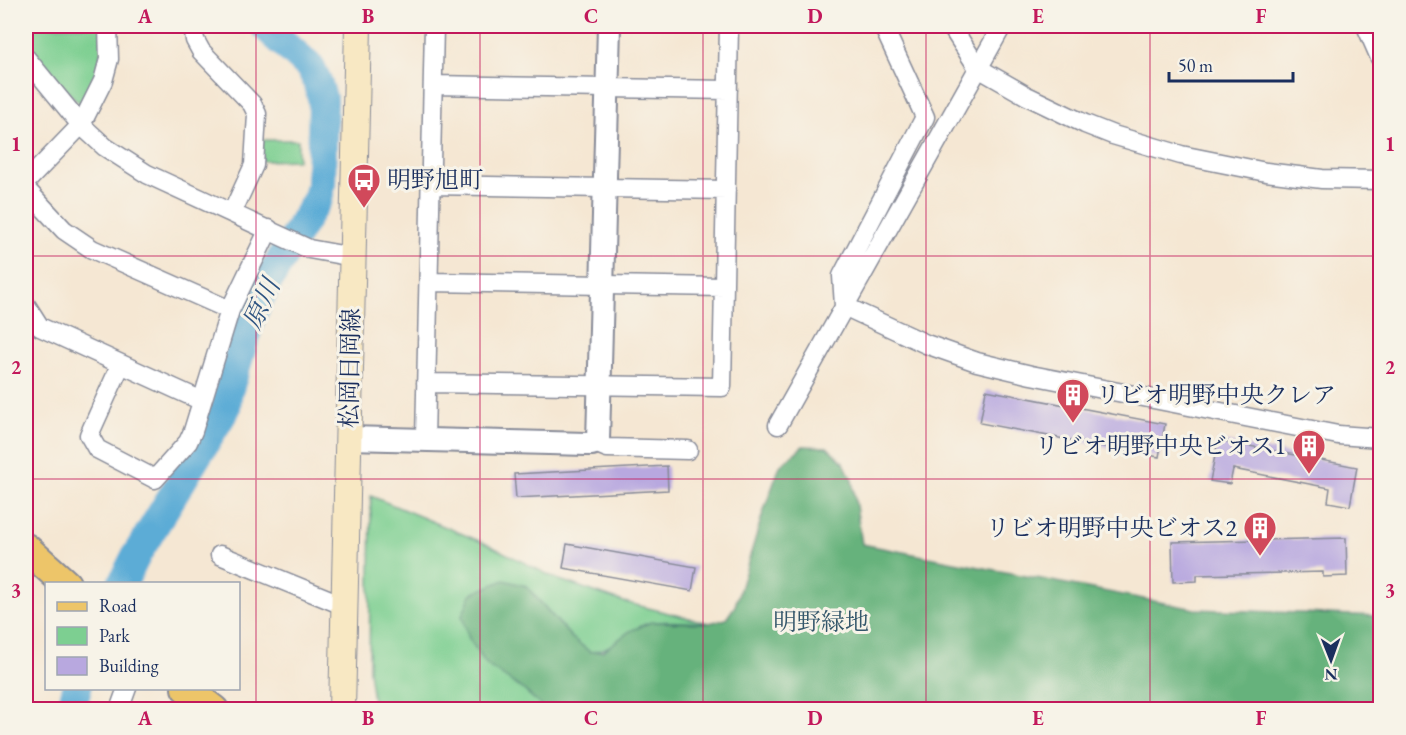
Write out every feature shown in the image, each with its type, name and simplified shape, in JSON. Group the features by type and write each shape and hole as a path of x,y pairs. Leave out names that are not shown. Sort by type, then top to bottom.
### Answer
{"main road":[{"name":"松岡日岡線","path":"342,710 358,26"},
{"path":"26,548 64,582"},
{"path":"189,690 214,710"}],"street":[{"path":"26,182 81,125 103,81 109,59 108,26"},
{"path":"192,26 195,40 201,51 252,104 257,114 254,165 232,213"},
{"path":"425,440 434,26"},
{"path":"595,443 599,436 609,26"},
{"path":"426,383 722,387 729,26"},
{"path":"844,306 842,276 925,117 883,26"},
{"path":"951,26 978,68 1007,86 1085,124 1144,146 1283,175 1322,179 1380,180"},
{"path":"778,425 1002,26"},
{"path":"1366,26 1380,58"},
{"path":"26,58 81,125 105,147 147,174 309,249 353,257"},
{"path":"433,85 728,90"},
{"path":"431,184 726,190"},
{"path":"26,189 64,230 92,249 230,310"},
{"path":"121,363 89,435 97,449 155,479 188,442 230,310 271,230"},
{"path":"429,282 724,287"},
{"path":"26,305 40,327 202,401"},
{"path":"844,306 926,344 977,362 1031,375 1338,435 1380,438"},
{"path":"349,438 595,443 607,448 688,450"},
{"path":"219,555 345,606"},
{"path":"343,679 347,710"},
{"path":"119,710 126,690"}],"green space":[{"path":"26,26 102,26 100,67 84,104 78,102 44,68 31,48"},
{"path":"262,140 298,140 298,160 262,161"},
{"name":"明野緑地","path":"803,446 827,447 844,463 852,480 862,544 1195,609 1380,616 1380,709 545,709 525,691 487,665 469,639 462,616 471,594 504,580 526,586 571,637 590,652 603,651 630,631 651,622 709,623 726,619 735,606 763,513 780,466"},
{"path":"371,496 489,545 557,579 624,602 709,623 669,621 648,623 606,648 590,652 571,637 526,586 525,691 545,709 374,709 369,670"}],"building":[{"name":"リビオ明野中央クレア","path":"986,390 1165,424 1159,457 980,423"},
{"name":"リビオ明野中央ビオス1","path":"1218,440 1357,467 1350,506 1328,502 1330,488 1233,469 1230,484 1210,481"},
{"path":"667,466 668,490 516,498 514,474"},
{"name":"リビオ明野中央ビオス2","path":"1346,538 1347,576 1323,577 1323,572 1197,575 1197,581 1173,582 1172,542"},
{"path":"567,544 696,567 692,591 563,568"}],"waterway":[{"name":"原川","path":"123,582 137,554 226,408 227,395 251,317 268,281 318,198 321,185 323,101 317,81 311,68 265,26"},
{"name":"原川","path":"71,710 76,690"}],"place":[{"name":"明野旭町","path":"364,209"},
{"name":"リビオ明野中央クレア","path":"1073,424"},
{"name":"リビオ明野中央ビオス1","path":"1309,475"},
{"name":"リビオ明野中央ビオス2","path":"1260,557"}]}
